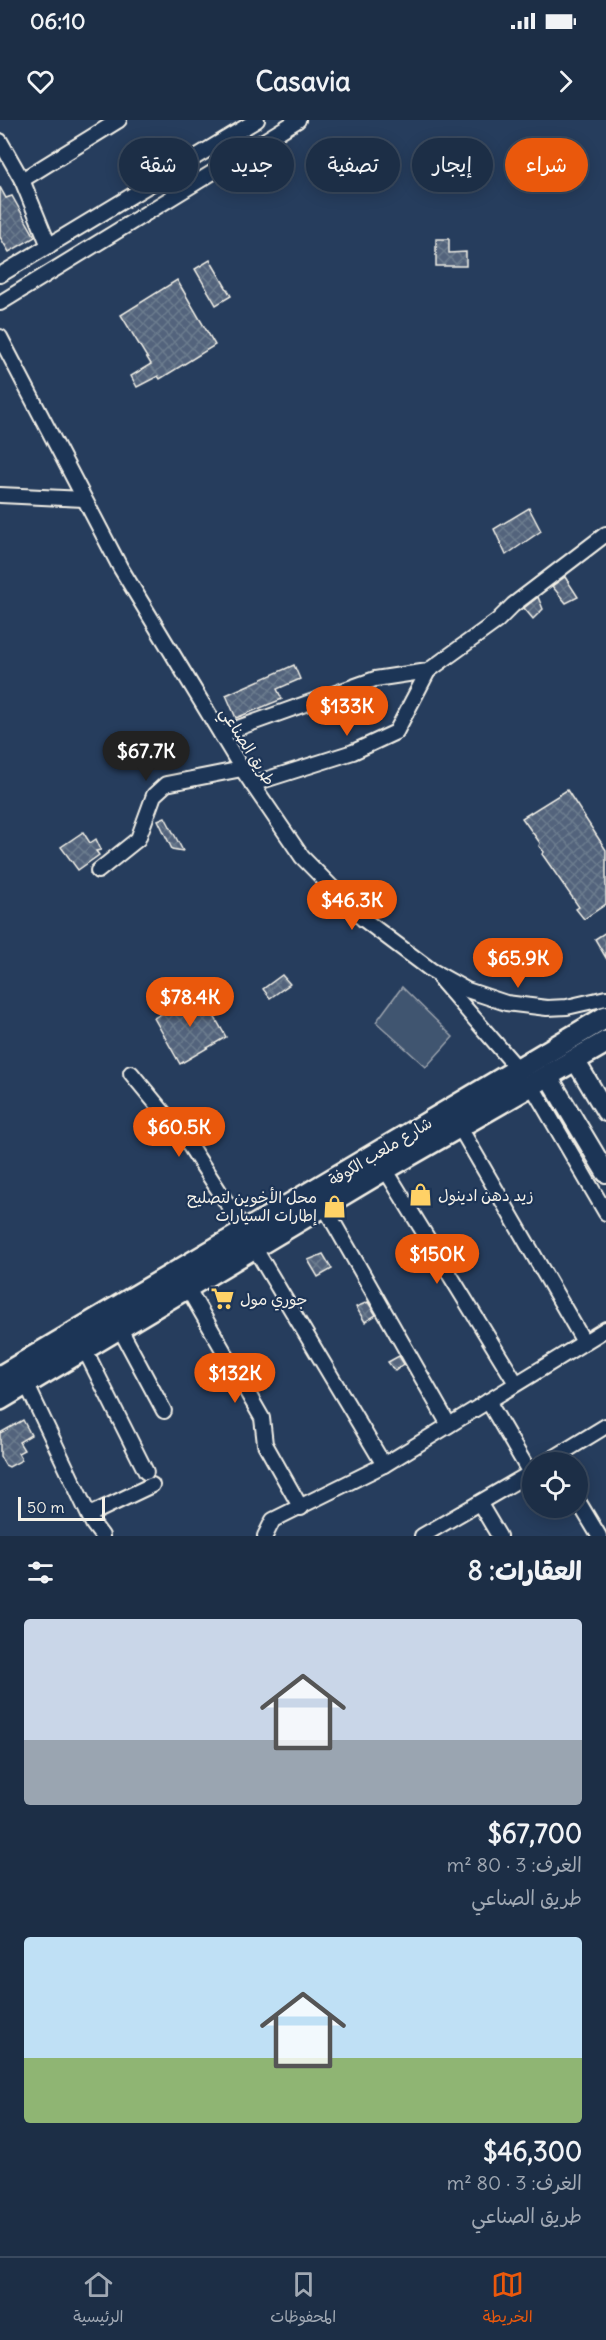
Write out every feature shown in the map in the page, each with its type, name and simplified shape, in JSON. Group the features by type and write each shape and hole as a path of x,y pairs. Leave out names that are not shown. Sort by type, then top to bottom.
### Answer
{"main road":[{"name":"شارع ملعب الكوفة","path":"0,1399 84,1348 134,1310 518,1069 606,1017"},
{"name":"شارع ملعب الكوفة","path":"0,1377 134,1310 187,1287 249,1239 324,1206 606,1042"}],"street":[{"path":"22,180 118,120"},
{"path":"198,156 257,120"},
{"path":"0,303 298,120"},
{"path":"0,141 22,180 49,246"},
{"path":"198,160 208,175"},
{"path":"0,275 138,192"},
{"name":"طريق الصناعي","path":"0,337 120,567 242,769 302,857 363,920 431,970 467,990 526,1006 567,1007 606,998"},
{"path":"0,495 84,499"},
{"path":"252,784 352,752 396,732 429,671 498,621 513,604 606,534"},
{"path":"221,734 375,679 429,671"},
{"path":"98,871 138,839 154,795 166,784 242,769"},
{"path":"431,970 518,1069"},
{"path":"575,1060 606,1112"},
{"path":"130,1073 186,1140 249,1239 384,1464"},
{"path":"540,1081 606,1173"},
{"path":"540,1081 606,1213"},
{"path":"459,1126 584,1342"},
{"path":"385,1169 516,1383"},
{"path":"324,1206 449,1425"},
{"path":"187,1287 262,1418 266,1444 301,1508"},
{"path":"134,1310 164,1411"},
{"path":"265,1536 273,1520 301,1508 384,1464 606,1329"},
{"path":"84,1348 146,1472"},
{"path":"26,1383 89,1515 102,1536"},
{"path":"488,1401 522,1457"},
{"path":"566,1452 606,1426"},
{"path":"422,1536 522,1478"},
{"path":"89,1515 152,1485"},
{"path":"480,1504 499,1536"},
{"path":"588,1518 599,1536"}],"shaded area":[{"path":"402,987 453,1037 426,1067 376,1022"}],"building":[{"path":"0,187 6,198 12,196 35,237 9,252 0,237"},
{"path":"436,239 449,239 449,253 466,252 466,266 436,266"},
{"path":"210,260 231,296 216,305 195,269"},
{"path":"177,280 215,345 160,379 158,376 137,387 131,376 151,364 121,315"},
{"path":"529,508 541,531 506,555 494,529"},
{"path":"565,577 578,597 566,603 552,586"},
{"path":"538,597 543,609 533,619 524,608"},
{"path":"294,665 300,679 277,689 282,699 236,718 226,695"},
{"path":"567,790 606,850 606,904 584,919 576,909 579,907 542,854 544,852 539,846 540,843 522,818"},
{"path":"165,817 183,851 172,849 158,820"},
{"path":"83,832 90,843 96,839 101,850 96,851 99,855 78,870 61,847"},
{"path":"606,932 606,958 595,939"},
{"path":"282,975 290,984 270,998 263,989"},
{"path":"200,991 226,1037 180,1064 154,1018"},
{"path":"323,1254 332,1269 318,1277 308,1260"},
{"path":"368,1302 376,1315 365,1322 356,1307"},
{"path":"399,1356 404,1364 395,1371 388,1362"},
{"path":"23,1420 31,1435 19,1442 24,1450 18,1453 22,1460 9,1467 5,1465 0,1456 0,1433"}],"place":[{"name":"زيد دهن ادينول","path":"420,1195"},
{"name":"محل الأخوين لتصليح إطارات السيارات","path":"335,1206"},
{"name":"جوري مول","path":"222,1299"}]}
